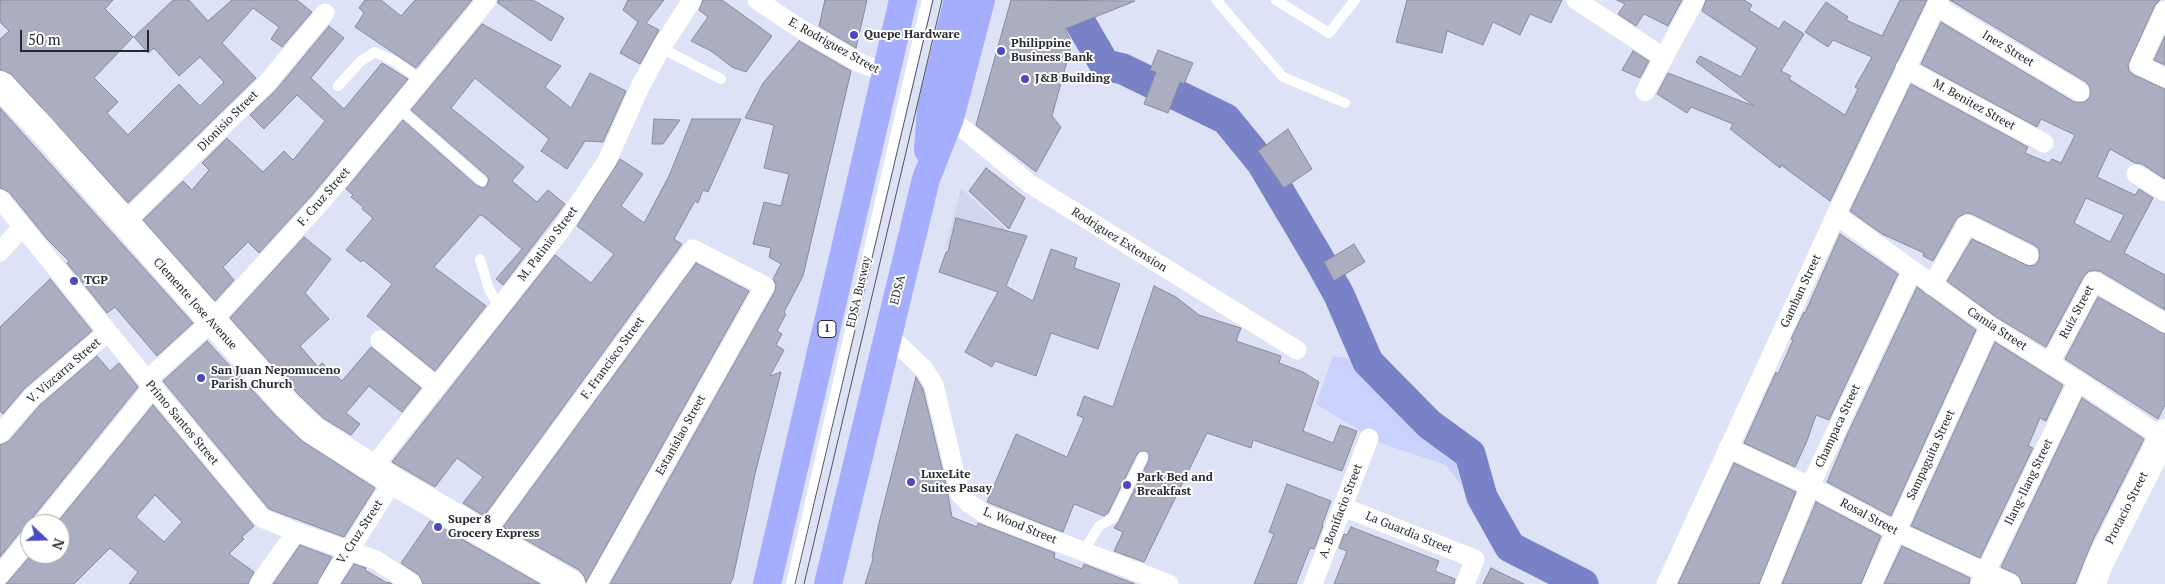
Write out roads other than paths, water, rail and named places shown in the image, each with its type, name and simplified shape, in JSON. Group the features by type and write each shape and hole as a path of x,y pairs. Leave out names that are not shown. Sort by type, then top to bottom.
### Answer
{"highway":[{"name":"1","path":"767,584 904,0"},
{"path":"926,179 931,108 958,0"},
{"name":"EDSA","path":"828,584 926,179 950,118 981,0"}],"street":[{"name":"M. Patinio Street","path":"383,474 437,387 561,230 608,161 640,87 661,48 692,0"},
{"name":"E. Rodriguez Street","path":"757,0 799,28 858,62 887,74"},
{"path":"1576,0 1663,57"},
{"path":"1645,92 1695,0"},
{"name":"F. Cruz Street","path":"50,514 150,384 211,322 321,202 400,109 478,3"},
{"name":"Gamban Street","path":"1666,584 1836,214 1937,3"},
{"name":"Inez Street","path":"1937,3 2080,92"},
{"path":"2165,10 2139,65 2165,78"},
{"name":"Dionisio Street","path":"124,224 267,83 325,12"},
{"name":"M. Benitez Street","path":"1905,68 2044,143"},
{"name":"Clemente Jose Avenue","path":"0,85 42,129 211,322 287,405 313,430 383,474 571,584"},
{"name":"Rodriguez Extension","path":"950,118 1030,184 1298,350"},
{"path":"2136,174 2165,192"},
{"name":"Primo Santos Street","path":"0,199 150,384 262,518 376,560 412,584"},
{"name":"Camia Street","path":"1836,214 1932,286 1990,326 2164,435"},
{"path":"1932,286 1966,224 2029,255"},
{"path":"0,252 22,228"},
{"name":"F. Francisco Street","path":"485,533 693,249 765,286"},
{"name":"Champaca Street","path":"1770,584 1810,486 1912,270"},
{"name":"Ruiz Street","path":"2050,363 2094,281 2165,323"},
{"name":"Estanislao Street","path":"597,584 765,286"},
{"name":"Sampaguita Street","path":"1872,584 1990,326"},
{"name":"V. Vizcarra Street","path":"0,434 32,397 108,332"},
{"name":"L. Wood Street","path":"887,334 924,369 934,384 960,494 970,504 987,515 1169,584"},
{"path":"380,340 437,387"},
{"name":"Ilang-Ilang Street","path":"1982,579 2078,381"},
{"name":"Protacio Street","path":"2092,584 2098,566 2164,435"},
{"name":"A. Bonifacio Street","path":"1313,584 1369,438"},
{"name":"Rosal Street","path":"1728,448 1810,486 1982,579 2011,584"},
{"name":"V. Cruz Street","path":"328,584 348,550 383,474"},
{"name":"La Guardia Street","path":"1343,506 1475,559 1465,584"},
{"path":"258,584 296,532"},
{"path":"0,575 20,550"}],"lane":[{"name":"EDSA Busway","path":"791,584 927,0"},
{"path":"1216,0 1283,77 1345,103"},
{"path":"1276,0 1329,33 1355,0"},
{"path":"661,48 721,79"},
{"path":"338,86 360,62 375,52 396,62 422,81"},
{"path":"400,109 482,181"},
{"path":"480,259 489,289 499,307"},
{"path":"1083,552 1099,526 1113,518 1143,457"}],"waterway":[{"path":"1067,0 1105,65 1123,69 1226,119 1262,163 1319,259 1339,295 1368,362 1429,424 1470,454 1482,497 1510,547 1583,584"}],"tram line":[{"path":"795,584 933,0"},
{"path":"804,584 942,0"}],"place":[{"name":"Quepe Hardware","path":"854,35"},
{"name":"Philippine Business Bank","path":"1001,51"},
{"name":"J&B Building","path":"1025,79"},
{"name":"TGP","path":"74,281"},
{"name":"San Juan Nepomuceno Parish Church","path":"201,378"},
{"name":"LuxeLite Suites Pasay","path":"911,482"},
{"name":"Park Bed and Breakfast","path":"1127,485"},
{"name":"Super 8 Grocery Express","path":"438,527"}]}
